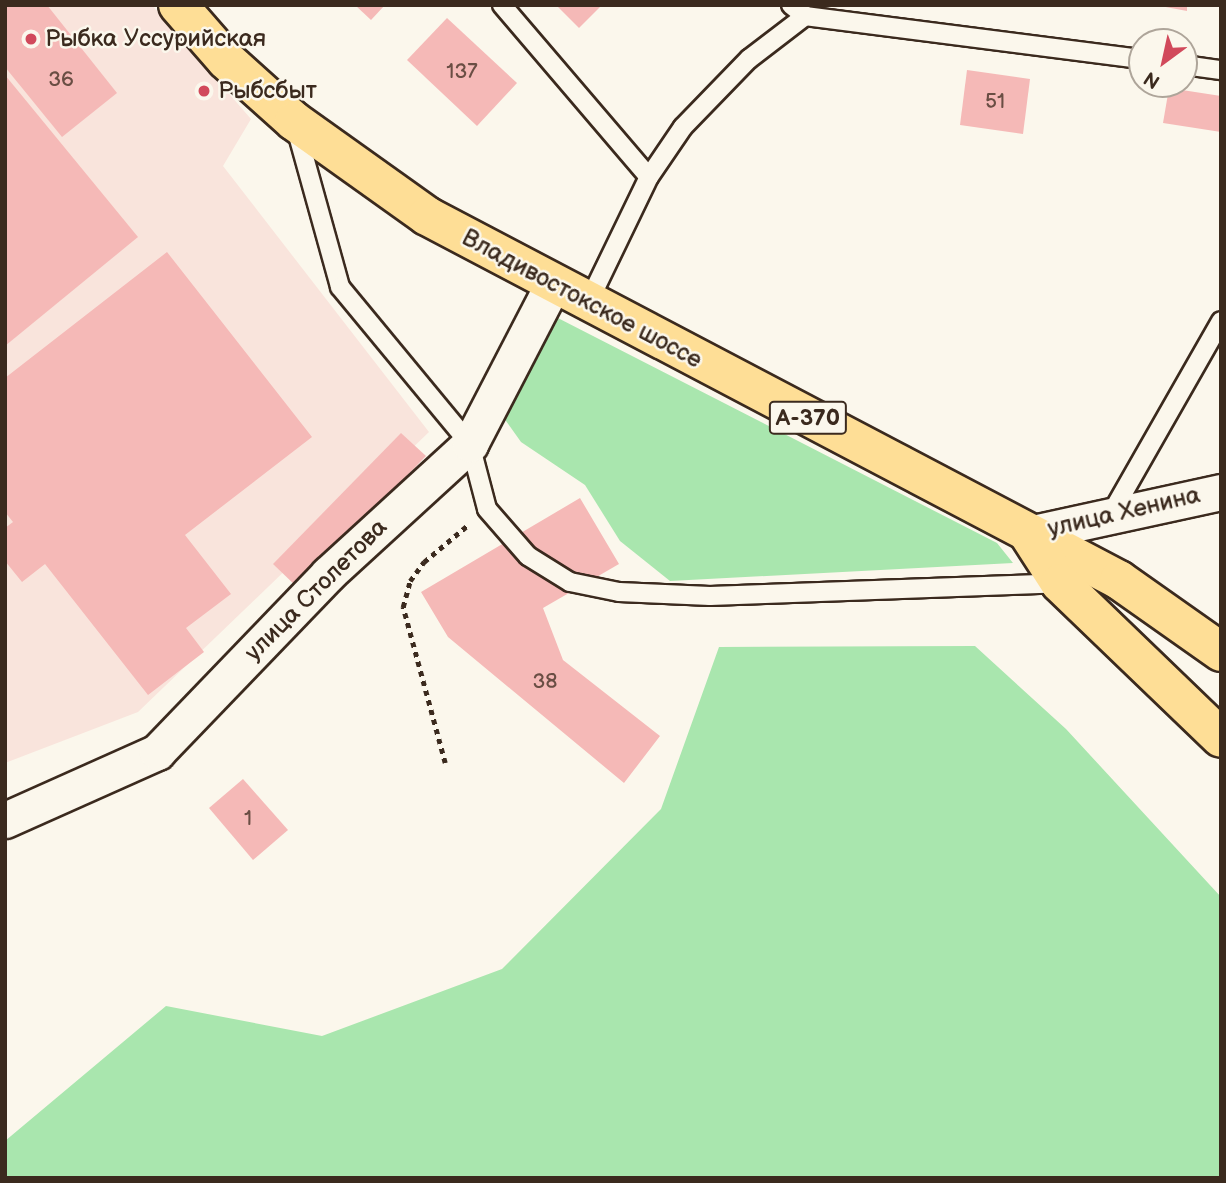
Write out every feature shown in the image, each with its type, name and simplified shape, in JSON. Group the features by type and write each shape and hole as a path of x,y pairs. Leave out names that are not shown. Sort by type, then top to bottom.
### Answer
{"highway":[{"name":"Владивостокское шоссе","path":"178,5 226,60 294,121 427,216 1119,580 1221,652"},
{"name":"Владивостокское шоссе","path":"1028,534 1060,583 1221,738"}],"street":[{"name":"улица Столетова","path":"5,820 157,752 328,574 470,444 553,284"},
{"name":"улица Хенина","path":"1028,534 1111,513 1221,492"}],"lane":[{"path":"502,5 649,177"},
{"path":"588,303 649,177 683,127 798,10 1128,57"},
{"path":"1198,67 1221,69"},
{"path":"294,121 340,287 470,444 487,509 528,556 559,576 570,582 619,592 710,596 1060,583"},
{"path":"1111,513 1221,321"}],"path":[{"path":"445,763 403,607 410,581 424,562 487,509"}],"shaded area":[{"path":"5,5 152,5 251,119 223,166 429,432 138,712 5,763"}],"green space":[{"path":"552,315 997,543 1013,563 670,581 620,541 585,485 521,442 501,414"},
{"path":"975,646 1066,729 1221,897 1221,1178 5,1178 5,1141 166,1006 322,1036 502,969 661,809 719,647"}],"building":[{"path":"5,5 47,5 117,93 62,137 5,67"},
{"path":"355,5 385,5 371,20"},
{"path":"556,5 602,5 579,28"},
{"path":"1155,5 1187,5 1187,11"},
{"path":"447,18 517,83 477,126 407,60"},
{"path":"967,70 1030,79 1023,134 960,125"},
{"path":"5,75 138,237 5,346"},
{"path":"1198,92 1221,96 1221,132 1163,123 1167,98 1198,98"},
{"path":"167,252 312,437 185,535 231,594 186,628 204,652 148,695 45,564 22,582 5,561 5,528 13,522 5,512 5,378"},
{"path":"401,433 426,456 298,588 273,564"},
{"path":"580,498 619,564 543,608 563,660 660,736 624,783 448,637 421,592"},
{"path":"243,779 288,830 253,860 209,808"}],"place":[{"name":"Рыбка Уссурийская","path":"31,39"},
{"name":"Рыбсбыт","path":"204,91"}]}
